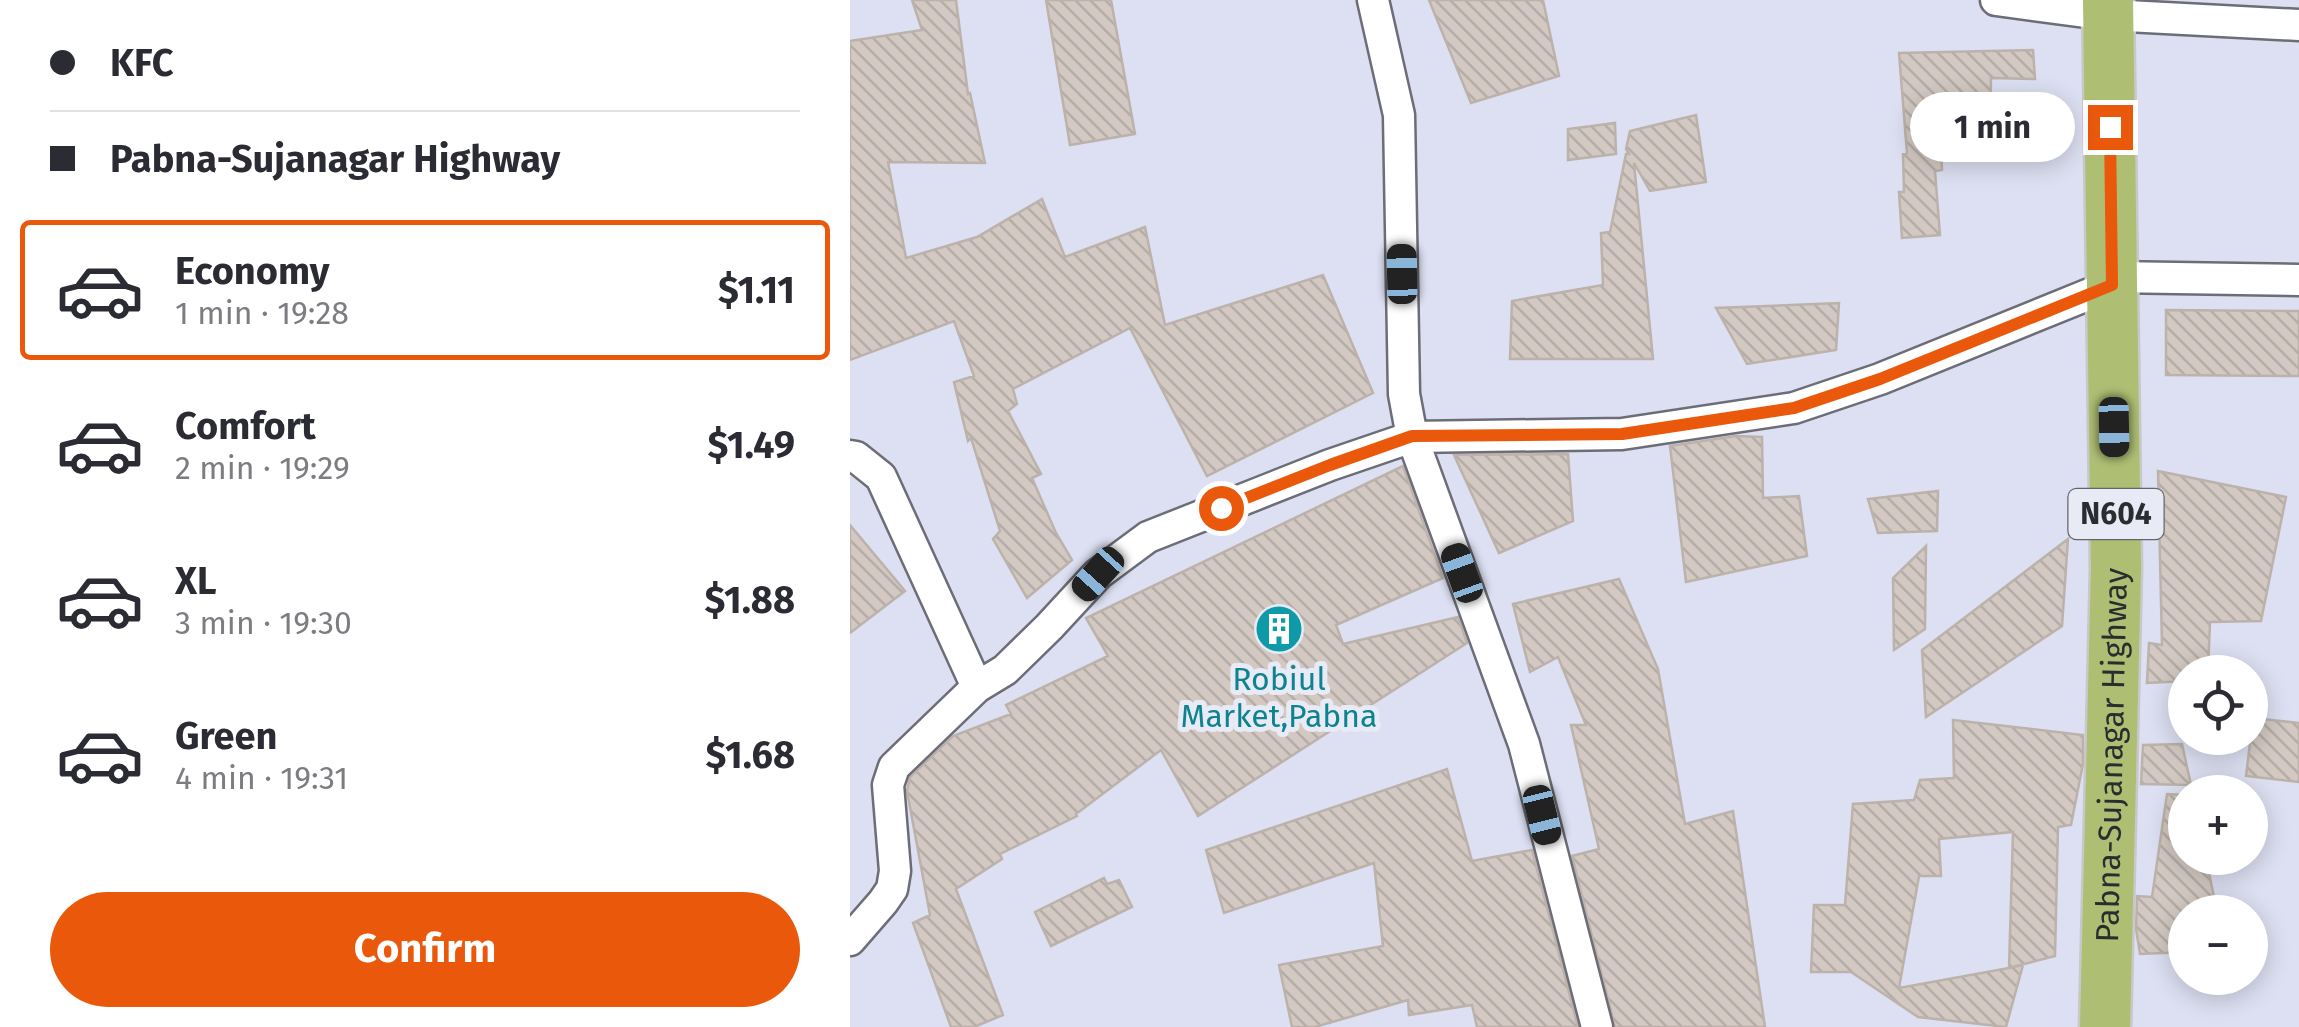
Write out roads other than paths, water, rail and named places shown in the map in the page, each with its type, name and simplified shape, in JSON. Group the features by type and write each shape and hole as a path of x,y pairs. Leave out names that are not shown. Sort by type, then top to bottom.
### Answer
{"highway":[{"name":"Pabna-Sujanagar Highway","path":"2104,1027 2116,568 2108,8"}],"street":[{"path":"1373,0 1399,115 1404,394 1412,436 1524,744 1597,1027"},
{"path":"1996,0 2299,25"},
{"path":"850,940 892,889 895,871 888,785 894,767 977,687 1005,670 1050,628 1098,574 1148,536 1412,436 1622,434 1794,408 1880,379 2112,281 2299,280"},
{"path":"850,456 881,477 977,687"}],"place":[{"name":"Robiul Market,Pabna","path":"1279,629"}]}
